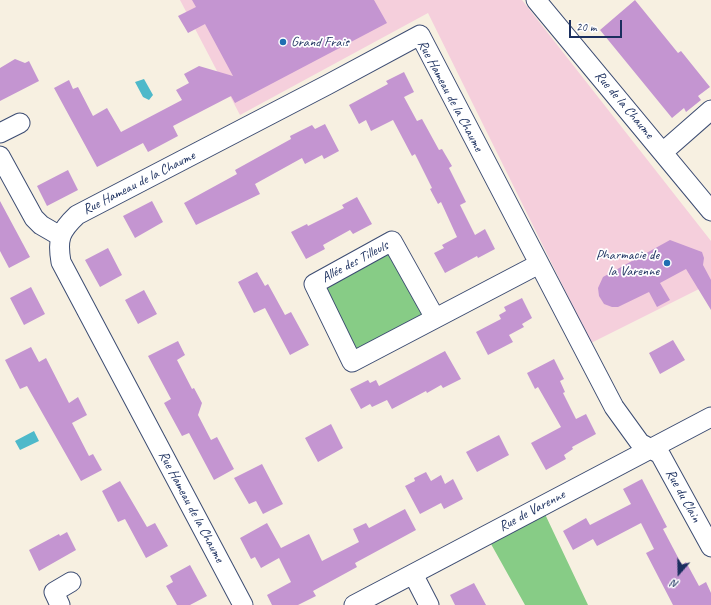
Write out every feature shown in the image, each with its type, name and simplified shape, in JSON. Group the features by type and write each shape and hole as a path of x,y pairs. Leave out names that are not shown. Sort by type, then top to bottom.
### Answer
{"street":[{"name":"Rue de la Chaume","path":"536,0 711,210"},
{"name":"Rue Hameau de la Chaume","path":"243,605 61,262 59,249 60,236 67,224 77,215 327,86 420,35 614,407 640,443 651,449"},
{"path":"663,152 711,110"},
{"path":"0,133 20,123"},
{"path":"0,156 34,218 41,225 60,236"},
{"name":"Allée des Tilleuls","path":"435,318 392,241 314,284 352,362 539,264"},
{"name":"Rue de Varenne","path":"354,605 711,417"},
{"name":"Rue du Clain","path":"651,449 660,454 711,547"},
{"path":"413,574 429,605"},
{"path":"60,605 54,592 71,582"}],"shaded area":[{"path":"180,0 522,0 711,241 711,283 591,343 428,13 240,115"}],"green space":[{"path":"390,249 425,316 357,353 321,286"},
{"path":"544,512 588,605 525,605 491,544"}],"water":[{"path":"144,79 153,95 149,100 143,97 135,82"},
{"path":"34,431 39,441 20,450 15,441"}],"building":[{"path":"192,0 374,0 387,23 235,103 231,96 173,126 178,136 148,152 143,143 97,167 54,88 69,80 73,89 78,87 93,116 107,108 121,132 182,100 176,90 189,83 184,74 199,66 233,76 205,24 188,33 178,16 196,7"},
{"path":"635,0 678,53 681,51 710,87 698,96 701,100 686,112 684,108 672,118 600,30"},
{"path":"15,59 25,63 29,61 39,81 0,101 0,68"},
{"path":"404,72 414,92 404,97 417,121 422,119 439,150 442,149 452,166 449,168 466,202 460,205 475,235 485,229 495,249 478,258 477,256 445,273 434,253 444,248 442,245 457,237 441,202 438,204 430,189 432,188 415,154 412,156 393,120 371,131 366,120 359,124 349,105 388,84 386,81"},
{"path":"325,124 339,151 324,159 322,155 305,164 302,158 255,184 260,194 196,225 184,203 237,174 235,170 291,139 290,136 312,125 315,129"},
{"path":"68,170 78,190 47,206 37,186"},
{"path":"357,197 372,224 353,234 350,230 323,245 325,249 306,259 291,232 307,224 308,226 344,208 342,205"},
{"path":"0,201 30,257 9,268 0,251"},
{"path":"152,201 163,222 135,238 123,216"},
{"path":"670,240 702,252 704,258 703,265 711,280 711,310 686,269 660,283 670,300 657,307 649,292 618,307 612,307 604,304 599,296 598,288 603,277"},
{"path":"108,248 122,275 100,287 85,260"},
{"path":"257,272 265,286 268,284 285,315 291,312 309,345 290,355 265,308 254,313 238,282"},
{"path":"31,287 45,314 24,325 10,298"},
{"path":"144,290 157,314 138,324 125,300"},
{"path":"522,298 532,318 522,324 524,327 509,335 513,342 488,355 476,332 501,319 499,315 506,311 504,307"},
{"path":"673,340 685,360 660,374 649,353"},
{"path":"178,341 185,355 177,360 192,389 194,388 202,403 198,415 211,440 217,437 234,469 214,480 189,433 182,436 164,403 171,399 148,356"},
{"path":"31,347 39,362 46,358 69,403 78,397 87,415 72,423 89,456 93,454 102,470 81,481 27,386 20,389 5,360"},
{"path":"445,351 461,379 443,388 441,385 427,393 426,391 392,409 387,400 372,407 370,404 361,409 350,389 368,380 370,383 376,380 379,386"},
{"path":"554,359 564,379 560,381 565,392 563,393 576,419 586,414 596,434 572,447 573,449 564,455 566,459 546,470 531,443 561,427 538,387 535,389 527,373"},
{"path":"331,424 343,448 318,462 305,438"},
{"path":"499,435 509,455 477,472 466,452"},
{"path":"262,464 283,504 263,514 256,501 249,504 234,478"},
{"path":"426,472 431,481 441,475 445,484 453,479 463,499 444,509 441,503 420,514 405,486 415,481 414,478"},
{"path":"642,479 667,527 663,529 682,565 686,562 699,586 706,582 711,593 711,605 673,605 646,553 654,549 641,523 597,546 593,539 573,550 563,531 586,518 590,525 631,504 623,489"},
{"path":"120,481 147,527 155,523 168,546 146,558 125,519 118,522 102,491"},
{"path":"405,509 416,530 355,563 357,567 313,591 316,596 298,605 272,605 267,595 291,582 279,558 261,568 255,557 251,559 240,538 267,523 281,548 309,534 322,561 359,542 353,529 366,523 369,528"},
{"path":"67,532 76,550 39,571 29,550 59,534 60,536"},
{"path":"190,565 207,596 190,605 177,605 166,586 173,582 170,576"},
{"path":"474,583 486,605 455,605 450,595"}],"place":[{"name":"Grand Frais","path":"283,42"},
{"name":"Pharmacie de la Varenne","path":"667,263"}]}
